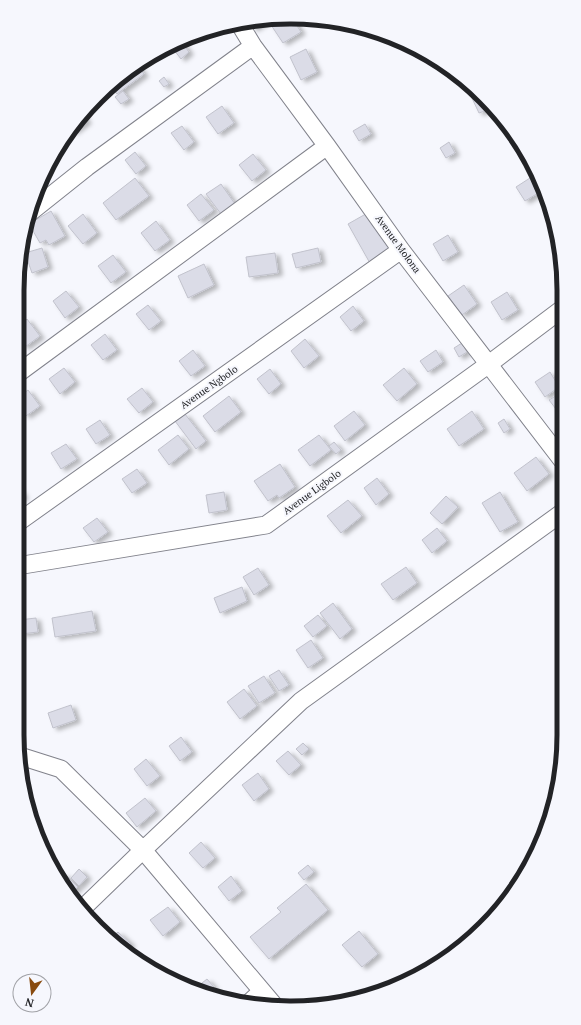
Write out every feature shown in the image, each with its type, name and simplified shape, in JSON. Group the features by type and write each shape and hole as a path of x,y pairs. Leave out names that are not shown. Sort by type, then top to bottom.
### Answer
{"street":[{"name":"Avenue Molona","path":"242,28 253,46 401,250 557,453"},
{"path":"38,207 87,168 253,46"},
{"path":"24,369 327,146"},
{"name":"Avenue Ngbolo","path":"24,518 401,250"},
{"name":"Avenue Ligbolo","path":"24,565 266,525 489,364 557,313"},
{"path":"86,905 301,701 557,516"},
{"path":"25,758 61,768 143,850 256,996"}],"building":[{"path":"296,24 301,32 283,43 271,25"},
{"path":"184,46 189,52 181,59 174,50"},
{"path":"306,49 317,72 301,80 290,57"},
{"path":"141,70 144,74 117,94 114,91"},
{"path":"164,77 169,84 164,87 159,81"},
{"path":"123,91 129,99 121,104 115,97"},
{"path":"472,96 487,110 479,113"},
{"path":"222,106 234,123 218,134 206,117"},
{"path":"365,124 371,134 359,141 353,131"},
{"path":"182,126 194,142 184,150 171,133"},
{"path":"449,142 455,153 446,158 440,148"},
{"path":"135,152 146,166 136,174 125,160"},
{"path":"253,154 266,170 252,181 239,165"},
{"path":"135,178 149,196 116,220 103,203"},
{"path":"530,178 538,193 525,201 516,187"},
{"path":"221,184 235,204 221,214 206,194"},
{"path":"201,194 214,210 199,221 187,205"},
{"path":"51,211 65,236 49,245 46,240 40,243 32,228 33,222"},
{"path":"371,211 395,252 371,265 348,224"},
{"path":"83,214 97,233 83,244 68,226"},
{"path":"156,221 170,240 155,251 141,233"},
{"path":"448,235 458,252 443,261 433,244"},
{"path":"42,248 48,267 32,273 26,256 27,253"},
{"path":"318,248 321,262 296,268 292,254"},
{"path":"275,253 278,273 249,277 246,257"},
{"path":"113,255 126,272 111,283 98,266"},
{"path":"204,264 214,285 188,298 178,276"},
{"path":"464,285 477,304 462,315 448,296"},
{"path":"66,291 79,307 65,318 53,301"},
{"path":"507,292 518,310 502,320 491,302"},
{"path":"148,305 161,321 149,330 136,314"},
{"path":"353,306 364,321 351,331 340,317"},
{"path":"27,319 40,336 25,347 24,346 24,322"},
{"path":"105,334 117,350 103,360 91,345"},
{"path":"305,339 319,356 304,368 291,351"},
{"path":"462,343 467,352 459,357 454,348"},
{"path":"193,350 205,366 191,376 179,361"},
{"path":"436,350 443,362 428,372 420,361"},
{"path":"64,368 75,382 60,394 49,379"},
{"path":"404,368 417,384 397,401 383,385"},
{"path":"270,369 281,384 269,394 257,379"},
{"path":"550,372 557,384 557,388 545,397 535,382"},
{"path":"142,388 153,402 139,413 127,399"},
{"path":"28,390 40,406 26,416 24,414 24,393"},
{"path":"557,395 557,408 556,409 549,400"},
{"path":"229,396 241,412 215,432 203,416"},
{"path":"354,411 365,425 345,441 334,426"},
{"path":"472,411 484,429 459,446 447,429"},
{"path":"185,414 206,441 196,449 175,421"},
{"path":"504,419 510,429 504,433 498,423"},
{"path":"100,420 110,435 96,444 86,429"},
{"path":"178,435 189,449 169,465 158,450"},
{"path":"319,435 331,450 310,466 298,450"},
{"path":"334,442 341,450 336,454 329,446"},
{"path":"66,444 77,459 61,469 51,453"},
{"path":"536,457 549,474 527,491 514,473"},
{"path":"280,464 295,487 279,498 277,495 268,501 254,481"},
{"path":"137,469 147,483 132,493 122,479"},
{"path":"377,478 389,494 376,505 364,488"},
{"path":"224,492 227,510 209,513 206,495"},
{"path":"500,492 518,522 500,532 482,503"},
{"path":"446,496 458,507 442,524 430,513"},
{"path":"348,500 362,516 341,533 327,516"},
{"path":"97,518 108,532 94,542 83,528"},
{"path":"437,528 447,541 432,553 422,540"},
{"path":"406,567 417,583 393,600 381,584"},
{"path":"258,568 269,585 254,595 243,577"},
{"path":"242,587 247,601 220,613 214,598"},
{"path":"333,603 352,629 340,639 320,613"},
{"path":"92,611 96,631 55,637 52,618"},
{"path":"318,615 327,626 313,637 304,626"},
{"path":"36,618 38,632 24,634 24,619"},
{"path":"311,640 323,658 308,668 296,650"},
{"path":"279,670 289,685 279,691 269,676"},
{"path":"264,676 275,693 259,703 248,686"},
{"path":"244,689 257,706 240,719 227,702"},
{"path":"71,705 76,720 53,728 48,713"},
{"path":"181,737 192,752 180,761 169,746"},
{"path":"303,743 309,749 302,755 296,749"},
{"path":"288,751 301,765 289,775 276,761"},
{"path":"146,759 160,776 147,786 134,769"},
{"path":"258,773 269,789 254,801 242,785"},
{"path":"145,798 156,811 137,827 126,813"},
{"path":"201,842 215,858 203,868 189,853"},
{"path":"308,865 314,872 304,880 298,873"},
{"path":"79,869 87,877 79,886 71,878"},
{"path":"64,875 78,887 74,890 69,883"},
{"path":"231,876 242,891 229,901 218,887"},
{"path":"306,884 328,910 269,959 250,937 281,912 277,908"},
{"path":"168,907 180,922 163,936 150,920"},
{"path":"359,931 378,954 362,967 342,945"},
{"path":"118,932 131,944 128,946 115,935"},
{"path":"207,979 214,987 212,989 200,985"}]}
